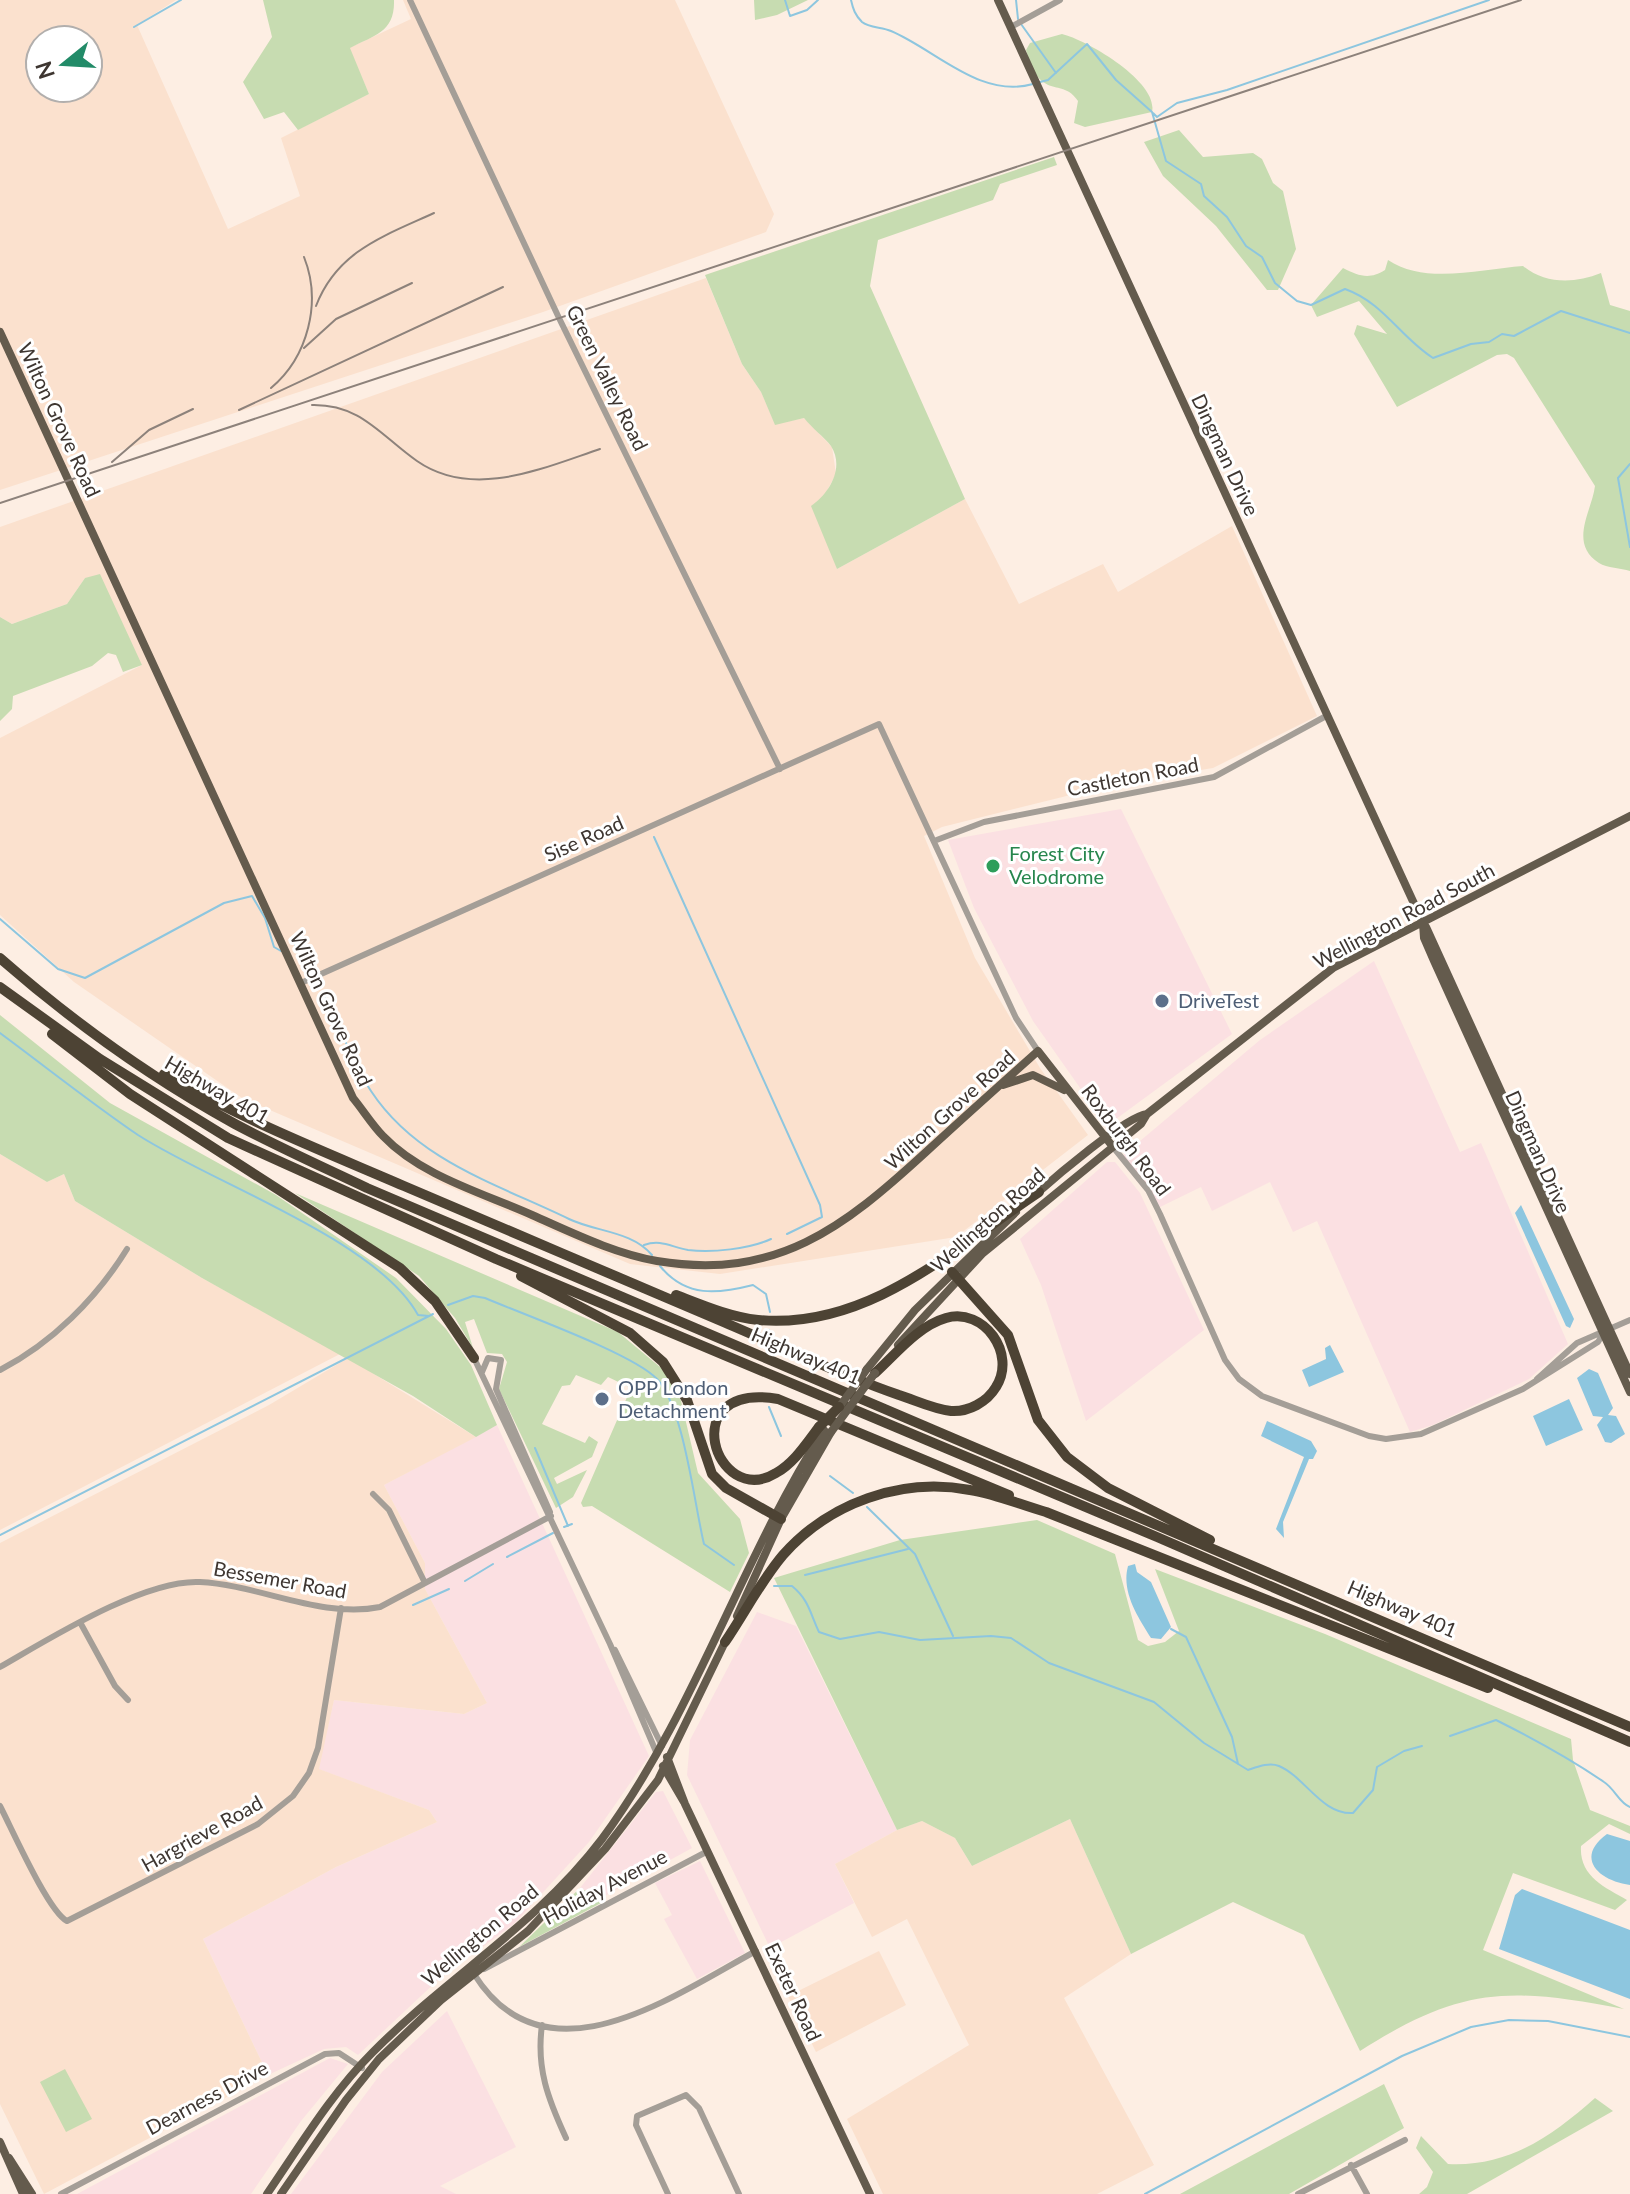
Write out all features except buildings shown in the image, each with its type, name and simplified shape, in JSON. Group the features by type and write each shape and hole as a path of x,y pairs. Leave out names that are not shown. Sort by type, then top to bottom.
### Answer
{"highway":[{"name":"Highway 401","path":"0,958 51,1002 136,1062 237,1125 367,1188 1630,1727"},
{"name":"Highway 401","path":"0,987 168,1104 228,1138 496,1259 1143,1531 1630,1742"},
{"path":"32,1012 47,1030 130,1094 400,1268 435,1301 474,1358"},
{"path":"136,1062 148,1064 228,1110 884,1389 950,1411 965,1410 981,1403 1002,1378 1003,1361 997,1341 988,1329 978,1321 949,1317 921,1331 871,1371"},
{"path":"616,1276 756,1320 809,1319 876,1299 906,1283 1039,1192"},
{"path":"496,1259 508,1269 630,1333 663,1362 687,1400 712,1474 726,1488 778,1517"},
{"path":"954,1275 1008,1335 1038,1420 1067,1457 1108,1488 1206,1538 1224,1552"},
{"path":"839,1407 825,1430 786,1466 763,1479 740,1477 719,1459 713,1439 719,1415 727,1405 742,1397 778,1399 1046,1512 1503,1694 1519,1695"},
{"path":"725,1642 788,1550 813,1527 860,1501 907,1488 932,1486 971,1490 1046,1512"}],"main road":[{"name":"Dingman Drive","path":"998,0 1423,923 1424,938 1434,961 1607,1332 1630,1374"},
{"name":"Wilton Grove Road","path":"0,332 353,1098 384,1137 426,1168 606,1248 659,1261 712,1263 758,1259 811,1242 867,1206 1038,1051"},
{"name":"Wellington Road South","path":"839,1407 954,1275 1141,1124 1147,1114 1333,968 1628,818"},
{"name":"Roxburgh Road","path":"1038,1051 1113,1147"},
{"path":"998,1086 1033,1075 1072,1094"},
{"name":"Wellington Road","path":"954,1275 1039,1192 1106,1138 1136,1117 1147,1114"},
{"name":"Dingman Drive","path":"1607,1332 1630,1392"},
{"name":"Wellington Road South","path":"825,1430 871,1371"},
{"name":"Wellington Road","path":"267,2194 363,2069 527,1922 562,1886 662,1757 778,1517 825,1430"},
{"name":"Wellington Road","path":"471,1971 556,1904 628,1821 725,1642 778,1517"},
{"name":"Exeter Road","path":"662,1757 870,2194"},
{"name":"Wellington Road","path":"281,2194 363,2069"},
{"path":"0,2142 23,2194"},
{"path":"6,2155 19,2168 32,2194"}],"street":[{"name":"Green Valley Road","path":"410,0 559,318 780,769"},
{"path":"1011,27 1060,0"},
{"name":"Castleton Road","path":"934,841 984,822 1214,777 1328,715"},
{"name":"Sise Road","path":"301,983 879,724"},
{"name":"Roxburgh Road","path":"879,724 1016,1018 1038,1051"},
{"name":"Roxburgh Road","path":"1113,1147 1158,1208 1225,1360 1239,1379 1262,1396 1369,1436 1404,1438 1444,1424 1533,1382 1567,1349 1630,1320"},
{"path":"0,1370 51,1336 95,1295 127,1249"},
{"name":"Exeter Road","path":"474,1358 610,1644 623,1661 662,1757"},
{"name":"Exeter Road","path":"483,1376 482,1367 488,1358 501,1360 496,1389 549,1504 551,1516"},
{"path":"373,1494 389,1510 425,1583"},
{"name":"Bessemer Road","path":"0,1667 145,1591 186,1582 210,1583 341,1608 380,1607 551,1516"},
{"name":"Hargrieve Road","path":"0,1806 50,1902 67,1921 258,1824 293,1796 314,1762 341,1608"},
{"path":"81,1624 115,1686 128,1700"},
{"name":"Holiday Avenue","path":"471,1971 708,1851"},
{"path":"471,1971 496,2001 542,2025 569,2029 612,2025 756,1951"},
{"path":"542,2025 539,2046 543,2082 566,2138"},
{"name":"Dearness Drive","path":"61,2194 325,2054 339,2053 363,2069"},
{"path":"668,2194 636,2125 637,2116 686,2095 699,2108 739,2194"},
{"path":"1298,2194 1405,2140"},
{"path":"1351,2165 1367,2194"}],"shaded area":[{"path":"0,0 176,0 137,25 228,229 300,196 281,138 369,94 349,48 411,19 403,0 675,0 774,214 766,232 543,312 0,490"},
{"path":"706,278 742,364 761,392 775,424 804,418 832,447 836,474 823,498 837,569 965,499 1019,604 1103,564 1118,592 1232,526 1317,716 1213,768 1115,784 942,827 924,836 975,958 1040,1068 1088,1135 956,1237 720,1274 630,1264 242,1098 74,982 0,915 0,738 142,665 85,578 67,604 12,624 0,617 0,527"},
{"path":"1121,809 1232,1034 1116,1119 1097,1112 1033,1021 974,908 948,840"},
{"path":"1374,961 1460,1152 1481,1143 1568,1344 1529,1379 1433,1425 1410,1432 1317,1221 1293,1232 1270,1182 1212,1211 1201,1187 1158,1208 1121,1157 1260,1040"},
{"path":"0,1154 47,1182 64,1174 75,1201 202,1278 340,1354 0,1530"},
{"path":"1107,1162 1115,1162 1140,1193 1204,1330 1086,1421 1041,1285 1020,1239"},
{"path":"348,1358 476,1437 384,1485 425,1563 425,1589 487,1703 464,1714 334,1700 319,1769 429,1810 437,1822 336,1867 203,1939 268,2075 44,2194 0,2104 0,1543 269,1405"},
{"path":"497,1425 649,1756 589,1842 515,1923 438,1980 358,2055 346,2047 324,2049 268,2075 203,1939 336,1867 437,1822 429,1810 318,1769 334,1700 464,1714 487,1703 425,1589 425,1563 384,1485"},
{"path":"757,1612 796,1626 897,1830 835,1864 854,1903 770,1948 687,1775 690,1740"},
{"path":"663,1791 692,1848 601,1898 580,1888 656,1792"},
{"path":"1070,1819 1131,1954 1064,1998 1154,2165 1097,2194 883,2194 847,2119 969,2045 907,1919 872,1937 835,1864 897,1830 922,1821 955,1838 972,1866"},
{"path":"700,1861 745,1953 697,1979 664,1919 672,1915 655,1883"},
{"path":"879,1951 906,2005 816,2052 788,1996"},
{"path":"447,2011 516,2147 440,2186 456,2194 291,2194 382,2072"},
{"path":"330,2058 348,2064 301,2121 251,2194 77,2194"}],"green space":[{"path":"263,0 394,0 387,26 375,36 350,48 369,94 298,130 284,112 264,119 243,82 272,37"},
{"path":"754,0 808,0 777,15 755,20"},
{"path":"1062,34 1088,44 1133,76 1151,100 1152,112 1085,127 1074,123 1078,101 1065,90 1044,83 1026,50 1030,43"},
{"path":"1179,130 1203,157 1253,153 1262,159 1273,183 1283,191 1296,249 1278,290 1267,290 1216,226 1163,176 1144,142"},
{"path":"1054,157 1057,165 1000,184 993,200 878,240 870,286 965,499 837,569 811,506 824,495 833,480 835,454 804,418 775,425 761,392 742,364 705,275"},
{"path":"1388,260 1402,268 1436,274 1523,266 1541,276 1560,280 1581,279 1601,273 1610,305 1630,311 1630,571 1599,563 1585,546 1584,526 1595,486 1514,358 1507,354 1497,355 1397,407 1354,334 1357,325 1387,334 1359,301 1317,317 1311,305 1343,268 1369,276 1385,270"},
{"path":"100,574 142,665 123,672 116,655 108,653 92,666 13,696 12,709 0,721 0,617 12,624 67,604 85,578"},
{"path":"0,1015 110,1103 276,1195 396,1278 446,1329 471,1365 497,1425 476,1437 413,1396 202,1278 75,1201 64,1174 47,1182 0,1154"},
{"path":"295,1193 618,1332 660,1367 681,1401 698,1473 740,1519 749,1553 730,1592 592,1506 583,1507 581,1503 631,1388 608,1377 601,1385 576,1375 570,1385 562,1386 542,1424 585,1443 589,1436 598,1442 592,1457 554,1478 557,1484 587,1470 573,1497 556,1508 499,1389 507,1362 502,1354 487,1353 474,1319 465,1322 473,1348 455,1318 419,1276"},
{"path":"1037,1520 1115,1554 1138,1640 1148,1646 1165,1642 1179,1631 1155,1569 1325,1634 1571,1739 1573,1760 1590,1810 1630,1826 1630,1834 1609,1824 1581,1846 1584,1865 1595,1879 1627,1900 1615,1910 1513,1873 1483,1950 1624,2009 1549,1997 1487,1997 1428,2014 1360,2051 1304,1935 1233,1902 1131,1954 1070,1819 972,1866 955,1838 922,1821 897,1830 774,1578 900,1540"},
{"path":"580,1888 601,1898 601,1903 519,1947"},
{"path":"65,2069 92,2119 66,2132 40,2082"},
{"path":"1384,2084 1404,2128 1289,2194 1180,2194"},
{"path":"1595,2098 1613,2111 1467,2194 1419,2194 1427,2187 1433,2172 1416,2148 1421,2136 1448,2164 1491,2160 1546,2136"}],"water":[{"path":"1521,1205 1574,1319 1570,1328 1566,1326 1515,1213"},
{"path":"1330,1345 1344,1372 1309,1387 1302,1370 1326,1359 1325,1348"},
{"path":"1589,1369 1598,1373 1613,1408 1608,1415 1616,1416 1625,1434 1611,1443 1605,1442 1597,1425 1603,1417 1593,1416 1577,1378"},
{"path":"1569,1399 1583,1430 1546,1446 1533,1416"},
{"path":"1267,1421 1311,1441 1317,1451 1313,1459 1309,1459 1283,1522 1284,1538 1276,1529 1304,1457 1261,1436"},
{"path":"1135,1564 1137,1572 1151,1582 1171,1627 1161,1639 1151,1638 1129,1595 1126,1576 1128,1566"},
{"path":"1607,1834 1630,1841 1630,1885 1609,1879 1594,1867 1592,1852"},
{"path":"1522,1889 1630,1930 1630,1999 1499,1949 1515,1895"}],"waterway":[{"path":"134,27 181,0"},
{"path":"785,0 790,16 807,10 818,0"},
{"path":"851,0 856,14 865,24 908,39 977,79 1014,87 1033,84"},
{"path":"1016,0 1018,19"},
{"path":"1153,113 1157,117 1177,103 1227,90 1489,0"},
{"path":"1021,24 1056,73"},
{"path":"1040,82 1048,80 1087,44 1116,80 1152,112 1166,161 1201,184 1204,196 1227,217 1246,246 1262,257 1275,283 1297,301 1311,305 1345,289 1371,303 1433,358 1471,344 1489,342 1502,334 1514,336 1561,311 1630,333"},
{"path":"1630,464 1618,478 1630,547"},
{"path":"654,837 820,1205 822,1217 787,1234"},
{"path":"0,919 58,969 85,978 224,903 252,896 265,918 274,947 281,951"},
{"path":"295,945 300,947 312,970"},
{"path":"322,992 371,1091 411,1136 487,1182 579,1223 634,1241 652,1255"},
{"path":"0,1033 138,1135 331,1238 367,1262 397,1288 418,1315 429,1316"},
{"path":"644,1245 661,1243 698,1251 741,1248 771,1239"},
{"path":"660,1266 681,1284 703,1291 753,1285 766,1294 770,1312"},
{"path":"448,1305 473,1296 485,1298 626,1358 657,1379 666,1393 681,1433 704,1544 734,1565"},
{"path":"0,1535 433,1314"},
{"path":"769,1407 781,1436"},
{"path":"535,1448 568,1526"},
{"path":"830,1476 853,1493"},
{"path":"867,1507 915,1554 953,1636"},
{"path":"564,1527 572,1524"},
{"path":"507,1557 553,1533"},
{"path":"805,1575 908,1549"},
{"path":"465,1581 493,1564"},
{"path":"774,1586 792,1586 806,1602 819,1632 840,1639 879,1632 920,1640 991,1636 1011,1638 1049,1663 1154,1702 1204,1743 1248,1770 1267,1765 1279,1766 1323,1802 1342,1812 1353,1813 1373,1790 1377,1767 1404,1751 1422,1746"},
{"path":"413,1605 449,1589"},
{"path":"1171,1629 1186,1637 1232,1737 1238,1764"},
{"path":"1450,1736 1496,1720 1591,1773 1630,1807"},
{"path":"1145,2194 1402,2056 1471,2027 1509,2020 1548,2021 1630,2037"}],"railway":[{"path":"0,503 1521,0"},
{"path":"316,306 325,287 349,258 380,238 434,213"},
{"path":"271,388 294,361 308,328 312,292 304,257"},
{"path":"304,348 336,319 412,283"},
{"path":"239,410 503,287"},
{"path":"312,405 329,406 357,416 417,461 461,478 508,477 600,449"},
{"path":"112,462 149,430 193,409"}],"place":[{"name":"Forest City Velodrome","path":"993,866"},
{"name":"DriveTest","path":"1162,1001"},
{"name":"OPP London Detachment","path":"602,1399"}]}
